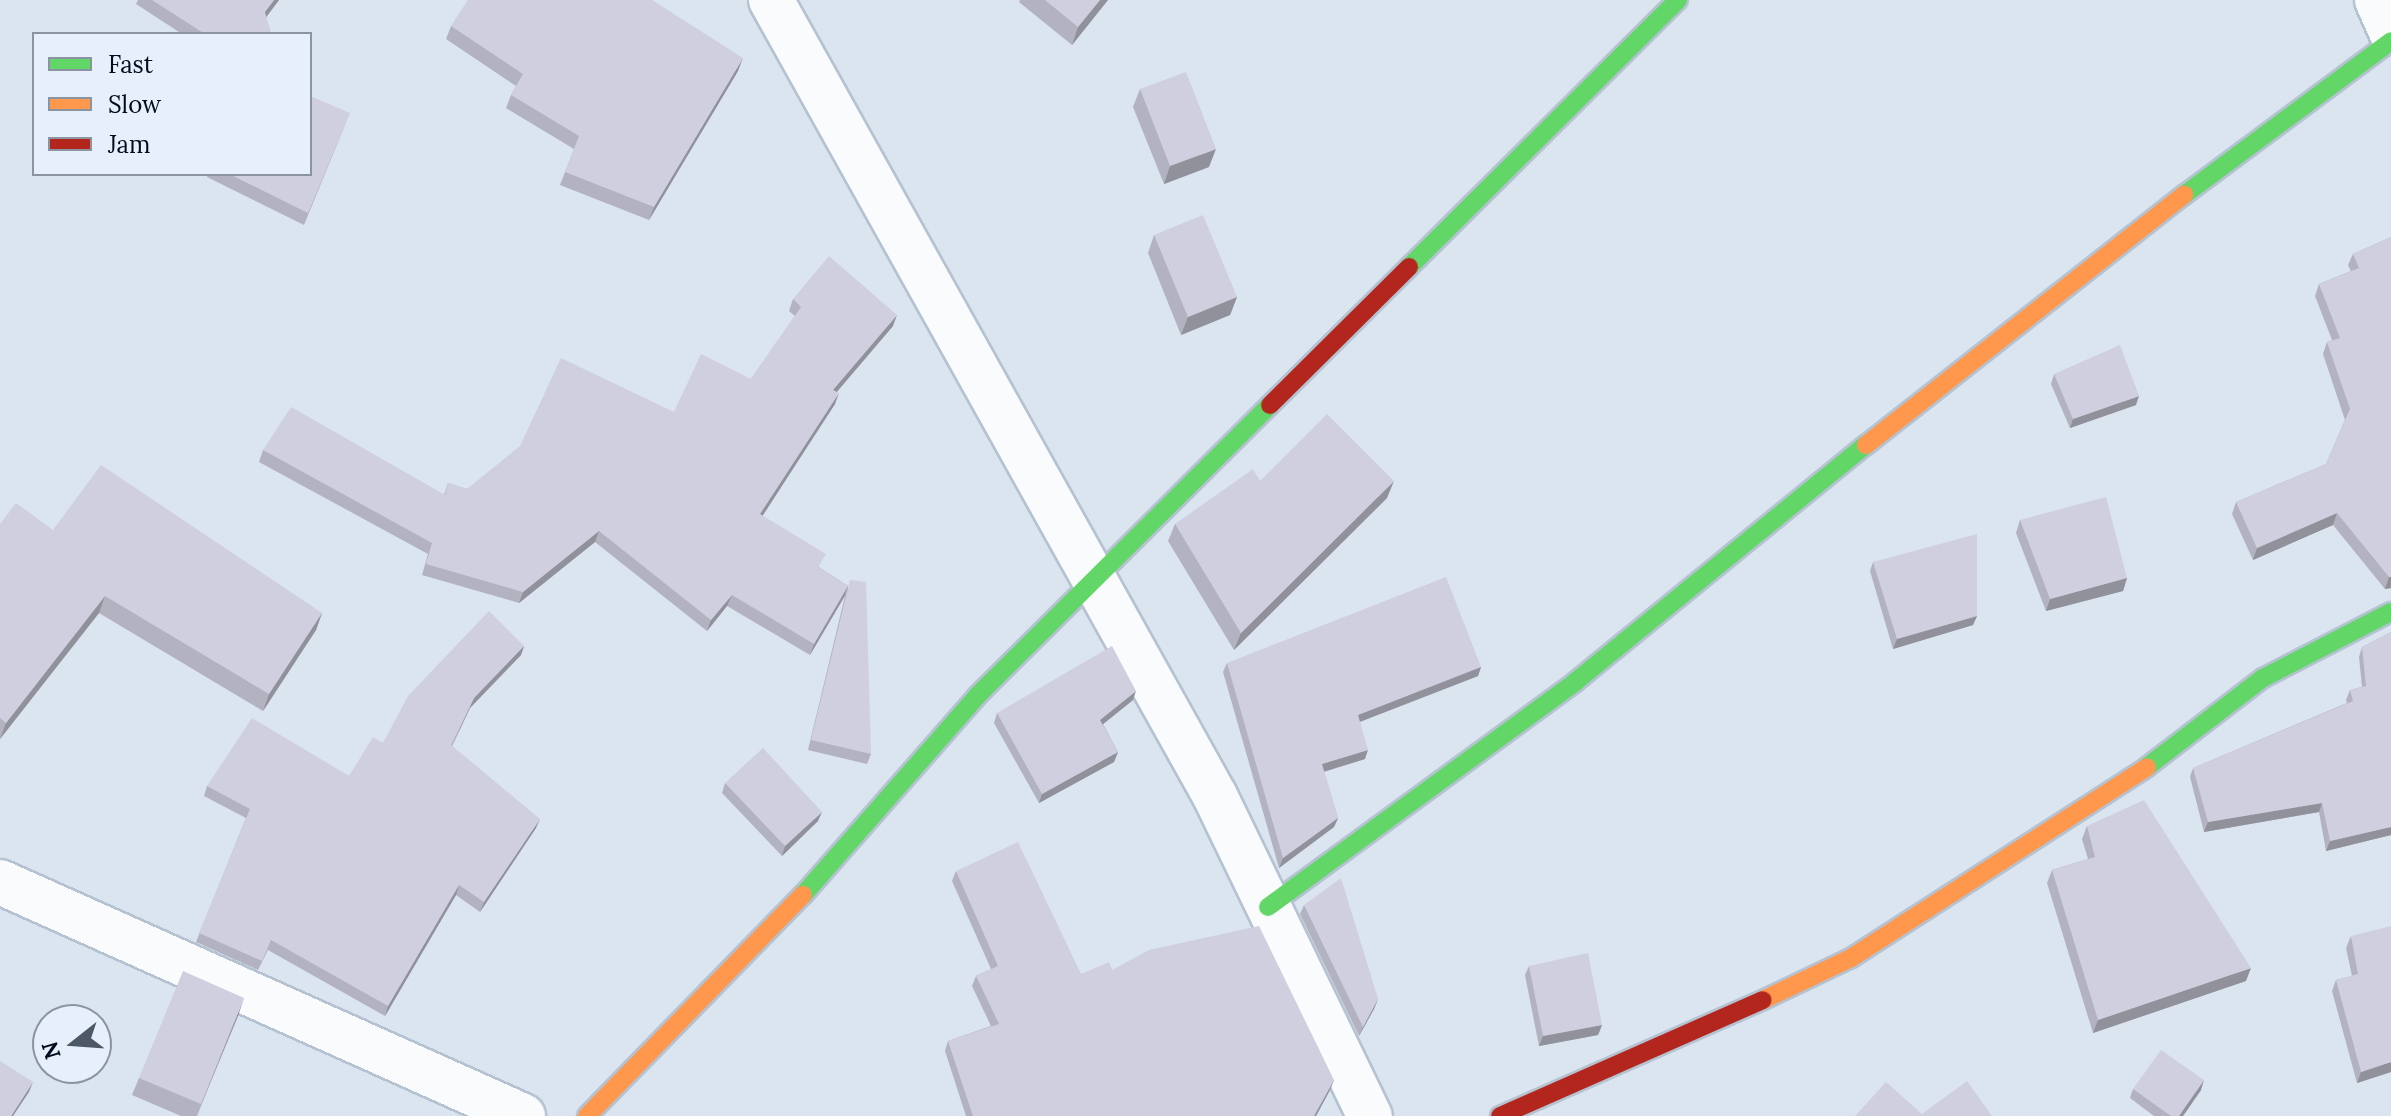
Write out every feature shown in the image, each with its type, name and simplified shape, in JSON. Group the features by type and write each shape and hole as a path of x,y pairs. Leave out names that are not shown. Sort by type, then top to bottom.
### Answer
{"street":[{"path":"771,0 1092,582 1215,796 1370,1116"},
{"path":"587,1116 791,909 977,696 1678,0"},
{"path":"2377,0 2391,31"},
{"path":"1268,907 1575,682 2051,294 2391,41"},
{"path":"1500,1116 1620,1069 1851,958 2141,772 2263,678 2391,612"},
{"path":"0,882 523,1116"}],"building":[{"path":"152,0 274,0 265,12 270,32 202,32"},
{"path":"468,0 652,0 743,58 654,207 565,172 579,136 511,95 523,74 451,26"},
{"path":"1045,0 1100,0 1078,27"},
{"path":"1186,72 1216,149 1170,166 1140,89"},
{"path":"312,97 350,113 308,213 233,176 312,176"},
{"path":"1203,215 1237,297 1188,317 1154,235"},
{"path":"2391,237 2389,577 2337,513 2257,548 2236,502 2326,464 2350,409 2327,342 2340,338 2319,284 2359,268 2353,254"},
{"path":"829,256 897,315 833,390 839,393 760,514 826,554 818,567 848,586 814,644 732,595 711,620 599,531 523,592 426,564 432,543 263,450 291,407 445,495 448,483 467,489 520,446 561,358 674,412 701,354 751,379 801,307 793,299"},
{"path":"2120,345 2139,396 2073,419 2054,374"},
{"path":"1327,414 1394,481 1241,633 1175,524 1253,469 1260,481"},
{"path":"101,465 322,613 269,694 105,596 6,723 0,718 0,524 16,503 53,530"},
{"path":"2106,497 2127,578 2050,599 2020,520"},
{"path":"1977,534 1977,616 1897,639 1873,562"},
{"path":"1446,577 1481,667 1358,715 1368,750 1322,764 1338,818 1283,858 1227,663"},
{"path":"850,580 866,582 871,754 811,740"},
{"path":"489,611 524,646 474,698 451,745 540,819 484,902 459,885 388,1006 271,940 262,961 199,933 250,809 207,786 252,718 349,776 373,737 383,743 408,696"},
{"path":"2391,632 2391,827 2330,841 2322,803 2208,822 2193,768 2353,701 2350,690 2366,686 2362,647"},
{"path":"1112,646 1136,691 1100,720 1118,752 1042,794 997,713"},
{"path":"763,748 822,812 785,846 725,783"},
{"path":"2144,800 2251,968 2098,1020 2052,870 2095,857 2087,826"},
{"path":"1018,842 1081,974 1109,962 1112,970 1149,950 1259,926 1334,1080 1314,1116 973,1116 948,1041 999,1024 976,976 998,966 956,871"},
{"path":"1341,878 1378,999 1363,1027 1304,905"},
{"path":"2391,926 2391,1062 2361,1072 2336,980 2358,974 2351,936"},
{"path":"1588,953 1602,1025 1543,1036 1529,966"},
{"path":"183,971 244,998 201,1104 139,1078"},
{"path":"2161,1050 2204,1080 2179,1116 2171,1116 2133,1089"},
{"path":"0,1061 32,1084 11,1116 0,1116"},
{"path":"1967,1081 1992,1116 1855,1116 1886,1082 1922,1114"}],"traffic: fast":[{"path":"1409,267 1678,0"},
{"path":"2184,195 2391,41"},
{"path":"803,895 977,696 1270,405"},
{"path":"1268,907 1575,682 1866,445"},
{"path":"2147,767 2263,678 2391,612"}],"traffic: slow":[{"path":"1866,445 2184,195"},
{"path":"1763,1000 1851,958 2147,767"},
{"path":"587,1116 803,895"}],"traffic: jam":[{"path":"1270,405 1409,267"},
{"path":"1500,1116 1763,1000"}]}
